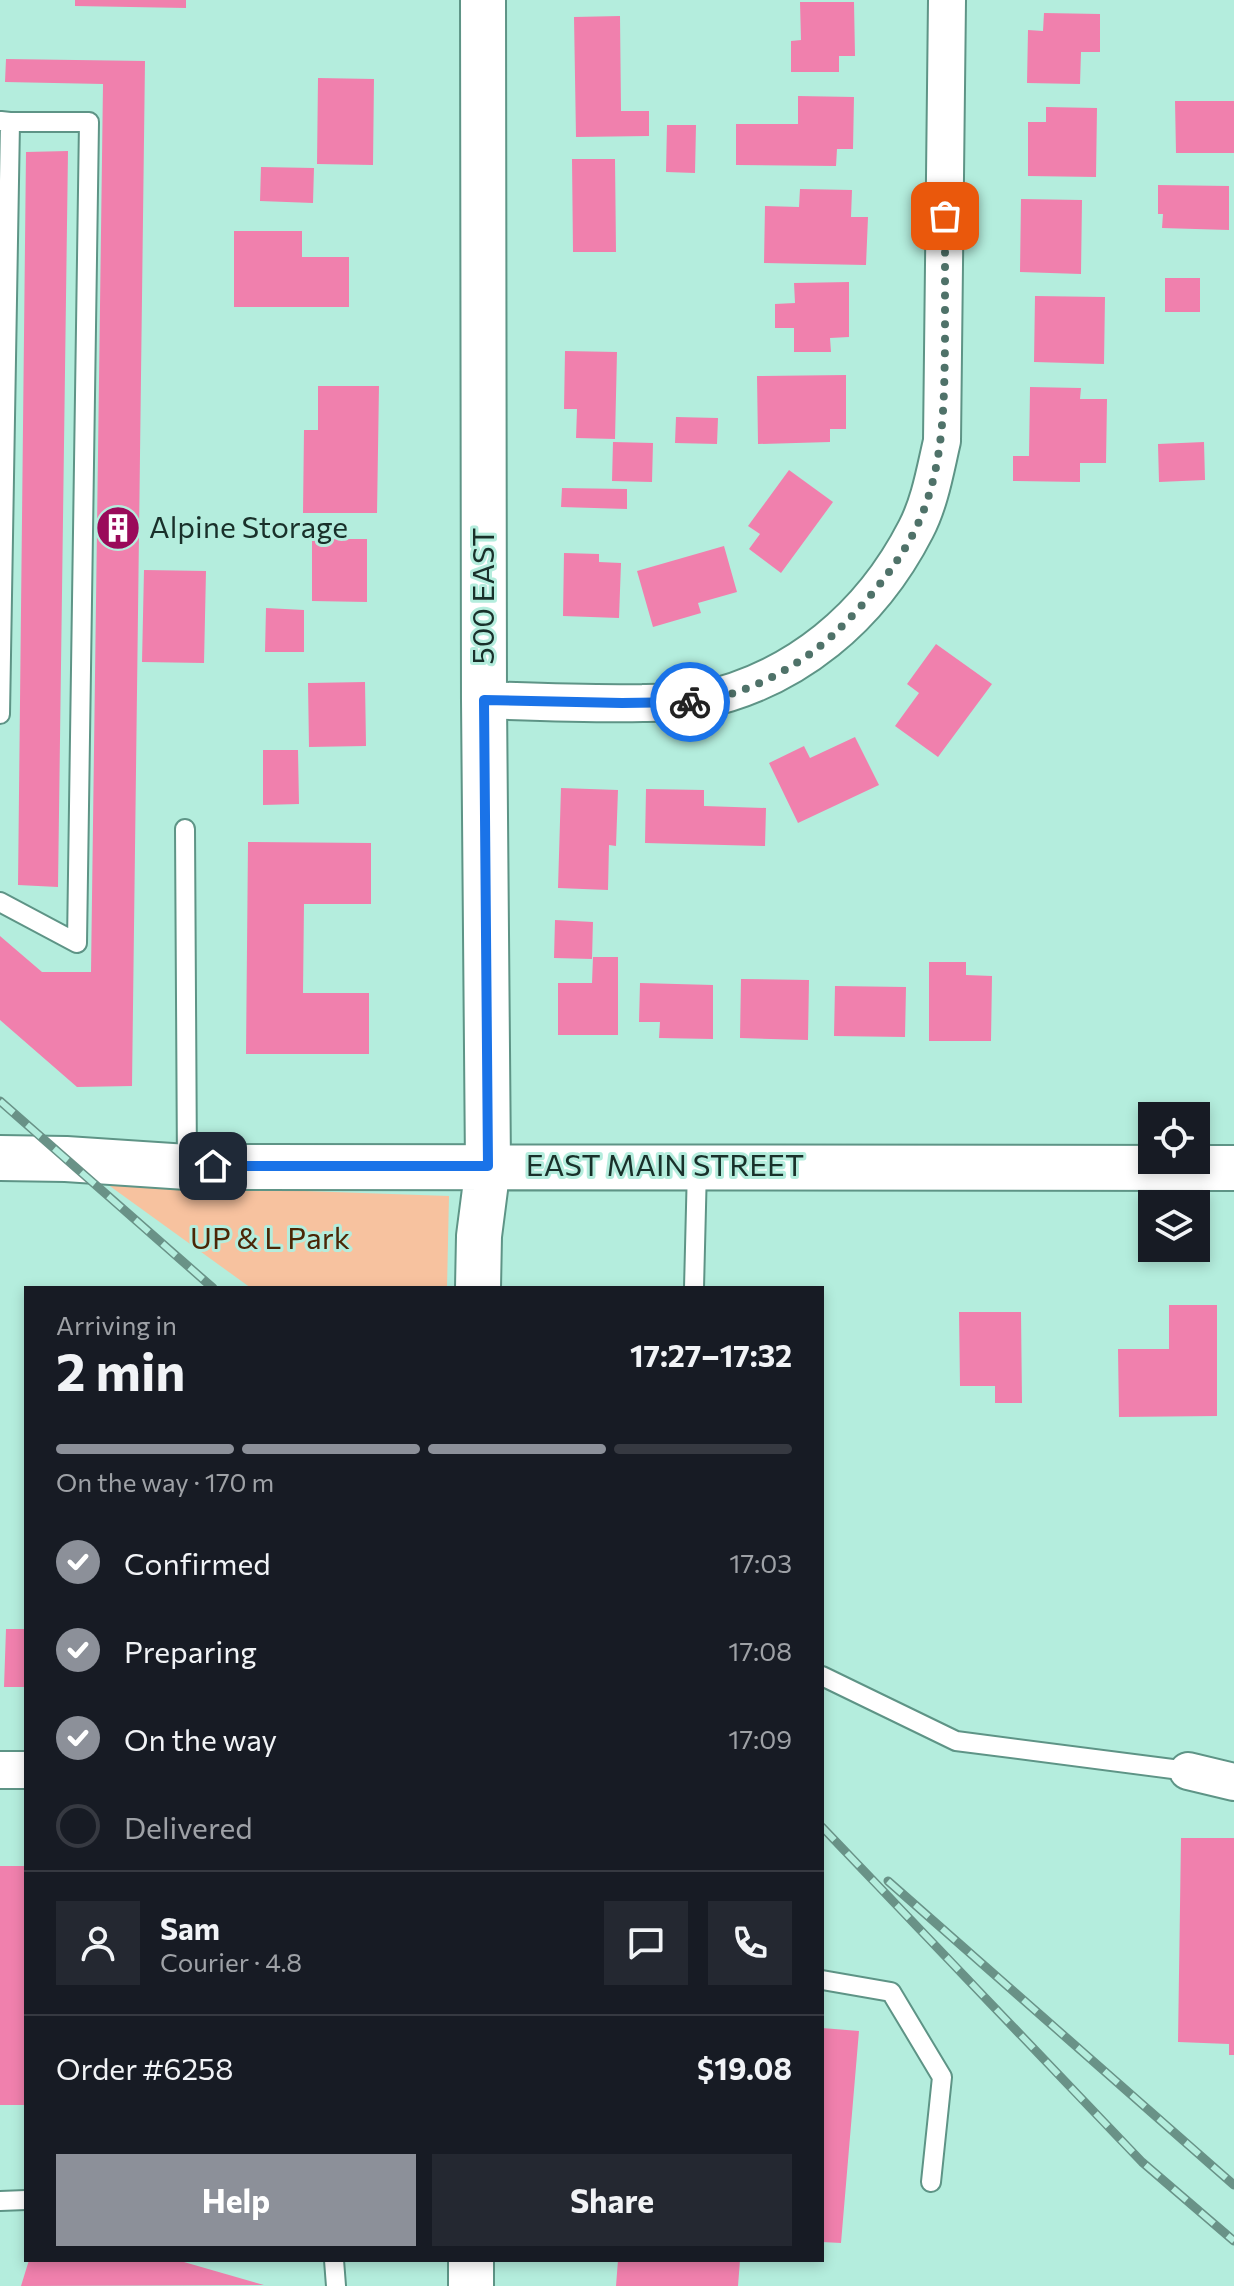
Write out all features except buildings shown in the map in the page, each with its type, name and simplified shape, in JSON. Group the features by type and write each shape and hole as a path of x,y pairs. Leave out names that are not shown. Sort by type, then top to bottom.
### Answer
{"street":[{"name":"500 EAST","path":"478,1286 479,1236 488,1166 483,0"},
{"path":"484,700 695,702 746,688 818,650 854,615 884,579 916,529 931,490 942,441 947,0"},
{"name":"EAST MAIN STREET","path":"0,1158 187,1167 1234,1168"},
{"path":"0,1770 24,1770"},
{"path":"1188,1771 1234,1782"},
{"path":"471,2262 471,2286"}],"lane":[{"path":"0,714 5,122 89,122 77,943 0,902"},
{"path":"185,829 187,1167"},
{"path":"694,1286 697,1166"},
{"path":"824,1677 956,1741 1188,1771"},
{"path":"824,1980 891,1992 942,2077 931,2182"},
{"path":"0,2201 24,2200"},
{"path":"334,2262 336,2286"}],"green space":[{"name":"UP & L Park","path":"107,1184 449,1196 447,1286 248,1286"}],"railway":[{"path":"0,1101 211,1286"},
{"path":"824,1829 1142,2162 1234,2241"},
{"path":"888,1881 1234,2185"}],"way so far":[{"path":"690,702 746,688 818,650 854,615 884,579 916,529 931,490 942,441 945,216"}],"place":[{"name":"Alpine Storage","path":"118,528"}],"route":[{"path":"213,1166 488,1166 484,700 690,702"}]}
